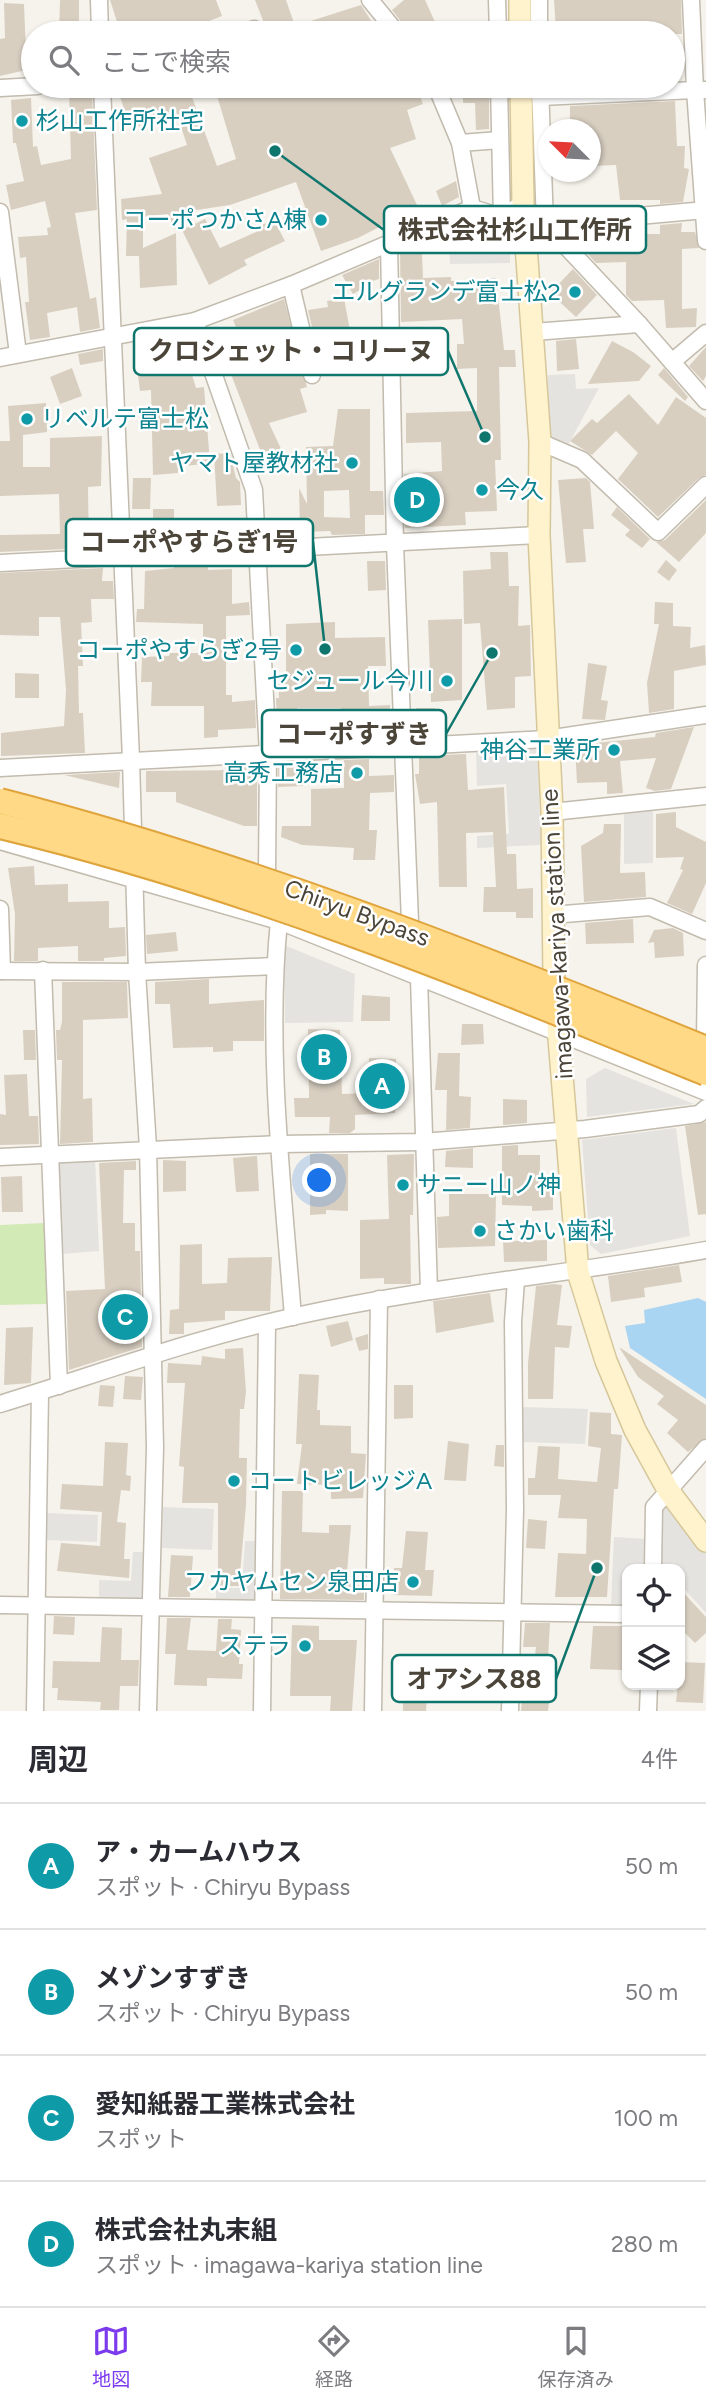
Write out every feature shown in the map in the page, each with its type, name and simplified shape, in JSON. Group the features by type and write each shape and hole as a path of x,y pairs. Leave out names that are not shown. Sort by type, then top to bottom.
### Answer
{"highway":[{"name":"Chiryu Bypass","path":"0,801 205,858 379,920 705,1044"},
{"name":"Chiryu Bypass","path":"0,825 142,862 298,914 439,966 706,1073"}],"main road":[{"path":"520,0 520,21"},
{"name":"imagawa-kariya station line","path":"521,98 523,203 532,231 533,332 540,442 539,535 545,614 547,739 552,813 554,978 578,1272 611,1373 635,1430 668,1490 706,1541"}],"street":[{"path":"99,0 100,21"},
{"path":"370,0 387,21"},
{"path":"497,0 498,21"},
{"path":"539,0 539,21"},
{"path":"691,0 700,90 706,241"},
{"path":"0,88 21,87"},
{"path":"103,98 134,830 137,972 148,1149 155,1447 148,1711"},
{"path":"441,98 460,143 472,208"},
{"path":"499,98 502,217"},
{"path":"532,231 540,98"},
{"path":"460,143 500,140"},
{"path":"502,217 523,203"},
{"path":"0,358 195,321 291,285 472,208 502,217 532,231 639,324 706,401"},
{"path":"532,231 705,210"},
{"path":"0,212 18,354"},
{"path":"389,244 395,544 410,922"},
{"path":"291,285 312,376"},
{"path":"195,321 254,490 268,754 267,873"},
{"path":"533,332 639,324"},
{"path":"673,361 706,333"},
{"path":"540,442 582,460 658,531 706,485"},
{"path":"0,563 539,535"},
{"path":"0,768 131,758 405,748 547,739 706,715"},
{"path":"0,795 134,830 410,922 554,978 705,1044 706,965"},
{"path":"552,813 706,796"},
{"path":"0,841 279,921 706,1092"},
{"path":"552,915 650,908 706,931"},
{"path":"0,909 1,971 137,972 275,966"},
{"path":"279,921 275,966 280,1144 293,1317"},
{"path":"43,970 48,1156 59,1386"},
{"path":"419,978 422,1142 429,1291"},
{"path":"0,1157 280,1144 422,1142 566,1130 699,1114 706,1108"},
{"path":"0,1404 152,1353 293,1317 379,1299 578,1272 706,1250"},
{"path":"510,1711 516,1280"},
{"path":"373,1711 379,1299"},
{"path":"262,1711 267,1324"},
{"path":"35,1711 40,1392"},
{"path":"653,1564 654,1507 706,1448"},
{"path":"0,1605 622,1614"},
{"path":"648,1711 649,1690"}],"green space":[{"path":"44,1223 47,1304 0,1305 0,1225"}],"shaded area":[{"path":"475,209 510,239 510,263 450,264 448,226"},
{"path":"575,374 576,389 599,388 567,447 548,439 548,375"},
{"path":"537,745 541,845 477,848 477,836 509,834 506,784 477,786 476,748"},
{"path":"624,811 653,811 653,863 624,864"},
{"path":"284,945 355,974 353,1022 285,1023"},
{"path":"605,1068 694,1104 587,1117 586,1079"},
{"path":"676,1128 690,1236 601,1254 590,1245 582,1140"},
{"path":"95,1159 99,1251 62,1254 57,1162"},
{"path":"522,1407 588,1409 585,1444 522,1442"},
{"path":"674,1499 706,1539 706,1613 685,1590 685,1564 659,1564 660,1512"},
{"path":"163,1507 214,1509 212,1550 162,1548"},
{"path":"46,1513 98,1515 97,1542 46,1540"},
{"path":"614,1537 649,1539 648,1564 622,1564 622,1606 611,1605"},
{"path":"245,1541 259,1541 258,1604 216,1604 216,1588 242,1588"},
{"path":"133,1552 149,1552 147,1601 99,1600 99,1580 131,1581"}],"water":[{"path":"698,1298 706,1302 706,1399 630,1348 625,1326 645,1323 644,1310"}],"building":[{"path":"60,0 79,0 79,21 59,21"},
{"path":"110,0 216,0 222,16 209,21 117,21"},
{"path":"255,0 286,0 293,21 263,21"},
{"path":"404,0 425,0 435,21 401,21 392,10"},
{"path":"554,0 681,0 682,21 555,21"},
{"path":"4,3 24,4 25,21 21,21 21,71 0,76 0,39 5,38"},
{"path":"361,5 371,21 311,21"},
{"path":"31,98 33,147 37,146 41,165 71,159 69,98 92,98 97,210 75,213 90,299 96,297 100,328 80,332 77,307 47,313 50,337 30,340 25,302 29,302 26,257 20,258 18,237 48,235 47,228 51,227 45,201 11,210 6,185 24,181 16,143 13,143 11,100"},
{"path":"120,98 192,98 217,166 236,159 218,98 421,98 423,104 407,110 416,139 390,148 418,207 358,238 321,251 296,182 230,205 176,213 176,229 168,214 143,217 143,248 176,233 177,285 140,288 139,256 126,256 127,219 122,220 121,199 162,194 149,158 187,145 176,112 131,129"},
{"path":"463,98 489,98 489,129 476,130 475,103 463,103"},
{"path":"675,101 677,146 685,146 684,168 689,169 683,202 660,204 660,200 620,200 616,165 601,166 601,119 570,119 570,106"},
{"path":"456,181 459,197 442,206 436,191"},
{"path":"205,219 220,248 256,232 254,228 274,220 285,241 244,260 247,265 209,285 182,230"},
{"path":"682,223 681,232 695,232 699,248 682,249 682,309 697,308 696,327 666,328 664,300 632,301 626,295 626,262 596,263 588,254 605,238 575,240 575,232 605,230 606,237 608,234 660,234 660,225"},
{"path":"432,236 437,245 422,253 423,278 451,277 451,281 496,278 504,350 515,350 516,367 499,367 501,460 495,460 497,511 465,512 466,525 405,528 404,474 442,471 441,442 406,443 406,413 477,411 477,368 457,369 457,344 464,344 462,319 401,322 400,250"},
{"path":"379,259 379,279 366,283 367,286 353,294 342,275"},
{"name":"エルグランデ富士松2","path":"573,269 597,295 576,317 550,293"},
{"path":"344,298 350,331 363,328 367,353 341,357 339,348 318,353 308,310 328,307 327,301"},
{"path":"284,299 307,387 300,389 307,412 269,423 288,464 269,473 219,343 239,335 233,320"},
{"path":"180,335 196,388 204,387 210,463 178,467 178,473 153,475 151,390 140,391 134,343"},
{"path":"576,339 579,369 557,371 556,341"},
{"path":"612,341 651,366 639,381 588,384"},
{"path":"706,347 706,376 703,381 689,366"},
{"path":"103,349 103,361 80,365 78,354"},
{"path":"72,368 82,396 60,404 50,377"},
{"path":"664,368 688,397 685,401 658,375"},
{"path":"629,394 658,425 676,397 706,418 706,475 699,478 658,517 618,479 638,453 616,431 592,455 570,441 592,419 597,423"},
{"path":"46,403 47,432 23,435 23,467 50,467 50,438 102,436 101,486 88,487 89,548 0,552 0,535 60,534 59,494 0,496 0,441 10,441 8,406"},
{"path":"338,409 370,409 370,491 383,491 384,515 365,515 365,534 300,532 299,488 307,504 306,447 333,446","holes":["349,490 350,518 324,517 324,491"]},
{"path":"230,453 236,478 240,482 241,505 217,506 214,454"},
{"path":"133,478 151,478 150,509 132,509"},
{"path":"586,478 590,482 594,529 583,529 586,562 566,563 558,480"},
{"path":"706,500 706,533 679,562 656,542 665,540"},
{"path":"617,507 650,539 642,548 625,535 630,530 611,515"},
{"path":"153,509 174,509 174,543 153,544"},
{"path":"490,552 508,552 509,586 519,586 518,626 530,625 531,676 515,677 515,708 487,710 480,623 464,624 463,571 491,569"},
{"path":"666,560 677,570 669,581 657,572"},
{"path":"367,561 385,561 386,590 368,591"},
{"path":"208,563 208,570 232,569 232,604 249,602 250,615 226,616 226,695 232,695 232,702 255,700 256,728 218,730 218,737 204,738 204,706 151,706 152,682 141,682 142,657 169,656 170,653 203,653 203,624 136,622 137,609 144,609 145,571 174,568 174,564"},
{"path":"103,568 102,581 113,581 114,599 91,599 92,622 81,623 83,666 78,666 79,713 83,713 85,753 1,756 1,733 64,726 66,690 60,617 39,617 39,636 0,635 0,573"},
{"path":"655,602 673,603 673,626 691,627 690,648 705,645 706,665 674,671 674,709 649,713 647,683 659,624 654,624"},
{"path":"462,619 462,700 431,702 428,620"},
{"path":"335,622 335,638 385,637 386,666 368,666 369,706 390,705 390,736 344,739 341,708 297,708 299,742 285,742 284,726 277,727 276,698 279,698 278,681 286,681 286,624"},
{"path":"588,663 607,666 601,700 608,701 605,720 582,719"},
{"path":"15,673 39,674 39,698 15,698"},
{"path":"416,708 435,708 435,734 416,734"},
{"path":"694,727 671,789 655,791 646,788 656,758 620,761 623,793 607,794 607,782 577,783 575,745 655,737 656,733"},
{"path":"466,754 468,790 504,787 507,854 516,854 517,889 533,888 533,918 516,918 516,912 483,912 484,887 496,887 493,832 466,833 467,887 439,887 437,802 420,804 415,774 419,774 419,756"},
{"path":"369,759 369,776 394,775 394,792 370,793 369,830 377,830 375,860 353,860 354,848 302,845 281,837 282,826 311,826 311,789 344,788 344,760"},
{"path":"303,762 303,786 278,787 278,764"},
{"path":"257,765 257,826 244,826 176,802 176,792 146,792 146,771 243,770 243,766"},
{"path":"120,772 119,788 64,775"},
{"path":"676,812 676,827 706,842 706,883 692,914 667,903 683,870 680,869 684,857 656,858 656,814"},
{"path":"604,824 621,824 620,873 645,872 646,897 584,902 581,846 603,833"},
{"path":"34,866 35,885 68,884 68,902 109,901 109,928 125,927 126,956 104,958 104,961 78,961 78,946 38,948 38,961 14,961 15,914 8,868"},
{"path":"633,919 634,943 586,944 585,923"},
{"path":"673,928 683,933 684,956 655,958 654,942 648,943 654,930"},
{"path":"176,932 178,951 147,954 146,935"},
{"path":"209,979 209,1004 264,1000 264,1041 233,1041 233,1051 213,1052 213,1047 173,1048 170,1004 155,1004 155,982"},
{"path":"62,982 127,982 128,1018 83,1020 83,1099 92,1098 93,1142 60,1144 62,1060 57,1060 56,1030 60,1030 62,1022"},
{"path":"362,995 390,997 390,1021 361,1021"},
{"path":"462,1024 483,1024 484,1044 461,1045"},
{"path":"308,1029 340,1030 342,1094 368,1093 369,1058 396,1059 395,1113 355,1115 355,1129 350,1133 329,1133 330,1117 295,1117 294,1098 309,1098"},
{"path":"23,1030 35,1030 36,1060 24,1060"},
{"path":"438,1053 460,1053 459,1096 471,1097 470,1128 446,1130 447,1090 435,1090"},
{"path":"27,1074 29,1116 38,1116 39,1144 0,1145 0,1114 6,1115 4,1075"},
{"path":"503,1099 527,1100 527,1123 503,1125"},
{"path":"706,1122 706,1214 698,1215 685,1126"},
{"path":"518,1145 518,1155 540,1155 540,1178 553,1179 553,1210 532,1211 532,1206 502,1205 502,1146"},
{"path":"473,1148 473,1168 445,1167 446,1151"},
{"path":"310,1154 348,1154 348,1211 326,1210 326,1214 310,1215"},
{"path":"414,1154 413,1215 410,1215 411,1284 384,1284 384,1278 360,1279 360,1220 389,1219 387,1155"},
{"path":"257,1156 259,1191 236,1192 233,1158"},
{"path":"163,1160 186,1161 186,1191 163,1192"},
{"path":"136,1161 136,1170 124,1170 123,1223 135,1223 135,1251 140,1251 142,1347 69,1370 66,1291 105,1289 99,1163"},
{"path":"22,1176 23,1212 2,1212 1,1177"},
{"path":"449,1194 496,1194 495,1246 438,1248 437,1217 449,1216"},
{"path":"547,1240 547,1261 504,1262 503,1241"},
{"path":"202,1244 202,1284 227,1283 228,1258 272,1257 270,1311 225,1311 225,1320 184,1323 184,1334 169,1334 170,1310 179,1309 180,1245"},
{"path":"679,1265 682,1282 644,1288 645,1297 611,1302 608,1276"},
{"path":"562,1285 557,1325 572,1326 569,1348 555,1347 553,1399 528,1399 528,1363 536,1286"},
{"path":"490,1293 494,1322 436,1333 433,1301"},
{"path":"348,1321 353,1340 331,1347 326,1326"},
{"path":"33,1327 31,1383 4,1385 6,1328"},
{"path":"368,1334 368,1349 359,1351 355,1338"},
{"path":"619,1347 706,1405 706,1438 688,1452 667,1433 678,1420 657,1404 664,1396 638,1377"},
{"path":"243,1348 246,1392 244,1409 240,1409 239,1458 247,1458 239,1586 218,1586 218,1503 182,1503 184,1467 179,1466 185,1383 167,1383 168,1363 201,1365 202,1356 225,1359 225,1349"},
{"path":"299,1374 319,1375 317,1410 320,1410 320,1425 351,1426 351,1453 366,1454 363,1498 331,1499 331,1485 297,1484 302,1444 296,1444"},
{"path":"125,1376 143,1377 141,1400 123,1399"},
{"path":"100,1385 115,1386 113,1407 98,1406"},
{"path":"394,1385 413,1385 413,1418 394,1419"},
{"path":"590,1412 611,1413 611,1434 622,1435 618,1489 614,1489 607,1597 555,1597 558,1553 586,1554 587,1519 558,1518 561,1495 528,1495 528,1478 535,1478 538,1446 560,1447 558,1479 597,1482 601,1448 588,1446"},
{"path":"448,1441 469,1444 466,1481 444,1480"},
{"path":"105,1442 128,1443 126,1475 131,1476 130,1491 121,1490 117,1522 126,1523 124,1559 130,1559 129,1578 57,1571 61,1543 100,1546 102,1512 60,1509 62,1484 103,1486"},
{"path":"496,1445 504,1445 504,1467 494,1466"},
{"path":"282,1491 303,1491 302,1532 329,1533 329,1525 351,1525 346,1584 364,1585 364,1600 280,1599"},
{"path":"528,1519 547,1521 545,1549 526,1548"},
{"path":"406,1531 428,1532 425,1570 434,1570 432,1596 393,1595 394,1568 402,1568"},
{"path":"171,1555 193,1556 190,1597 168,1597"},
{"path":"685,1594 706,1617 706,1633 695,1643 685,1633"},
{"path":"54,1616 75,1617 74,1635 53,1634"},
{"path":"167,1618 191,1618 187,1650 216,1651 218,1619 232,1619 231,1629 241,1630 239,1664 243,1664 242,1679 207,1678 207,1686 174,1685 176,1654 165,1654"},
{"path":"525,1623 550,1623 546,1693 550,1693 548,1711 521,1711 523,1691 531,1691 536,1647 523,1647"},
{"path":"292,1625 319,1626 319,1640 357,1640 352,1711 330,1711 331,1696 290,1696"},
{"path":"593,1626 622,1626 622,1670 590,1669"},
{"path":"102,1627 122,1628 121,1660 139,1660 138,1686 120,1686 119,1710 100,1710 101,1702 57,1700 58,1688 52,1688 53,1661 100,1662"},
{"path":"685,1662 705,1663 703,1703 676,1702 677,1690 685,1690"},
{"path":"403,1676 428,1677 426,1711 403,1711"}],"place":[{"name":"杉山工作所社宅","path":"22,121"},
{"name":"株式会社杉山工作所","path":"275,151"},
{"name":"コーポつかさA棟","path":"321,220"},
{"name":"エルグランデ富士松2","path":"575,292"},
{"name":"リベルテ富士松","path":"27,419"},
{"name":"クロシェット・コリーヌ","path":"485,437"},
{"name":"ヤマト屋教材社","path":"352,463"},
{"name":"今久","path":"482,490"},
{"name":"株式会社丸末組","path":"417,500"},
{"name":"コーポやすらぎ1号","path":"325,649"},
{"name":"コーポやすらぎ2号","path":"296,650"},
{"name":"コーポすずき","path":"492,653"},
{"name":"セジュール今川","path":"447,681"},
{"name":"神谷工業所","path":"614,750"},
{"name":"高秀工務店","path":"357,773"},
{"name":"メゾンすずき","path":"324,1057"},
{"name":"ア・カームハウス","path":"382,1086"},
{"name":"サニー山ノ神","path":"403,1185"},
{"name":"さかい歯科","path":"480,1231"},
{"name":"愛知紙器工業株式会社","path":"125,1317"},
{"name":"コートビレッジA","path":"234,1481"},
{"name":"オアシス88","path":"597,1568"},
{"name":"フカヤムセン泉田店","path":"413,1582"},
{"name":"ステラ","path":"305,1646"}]}
